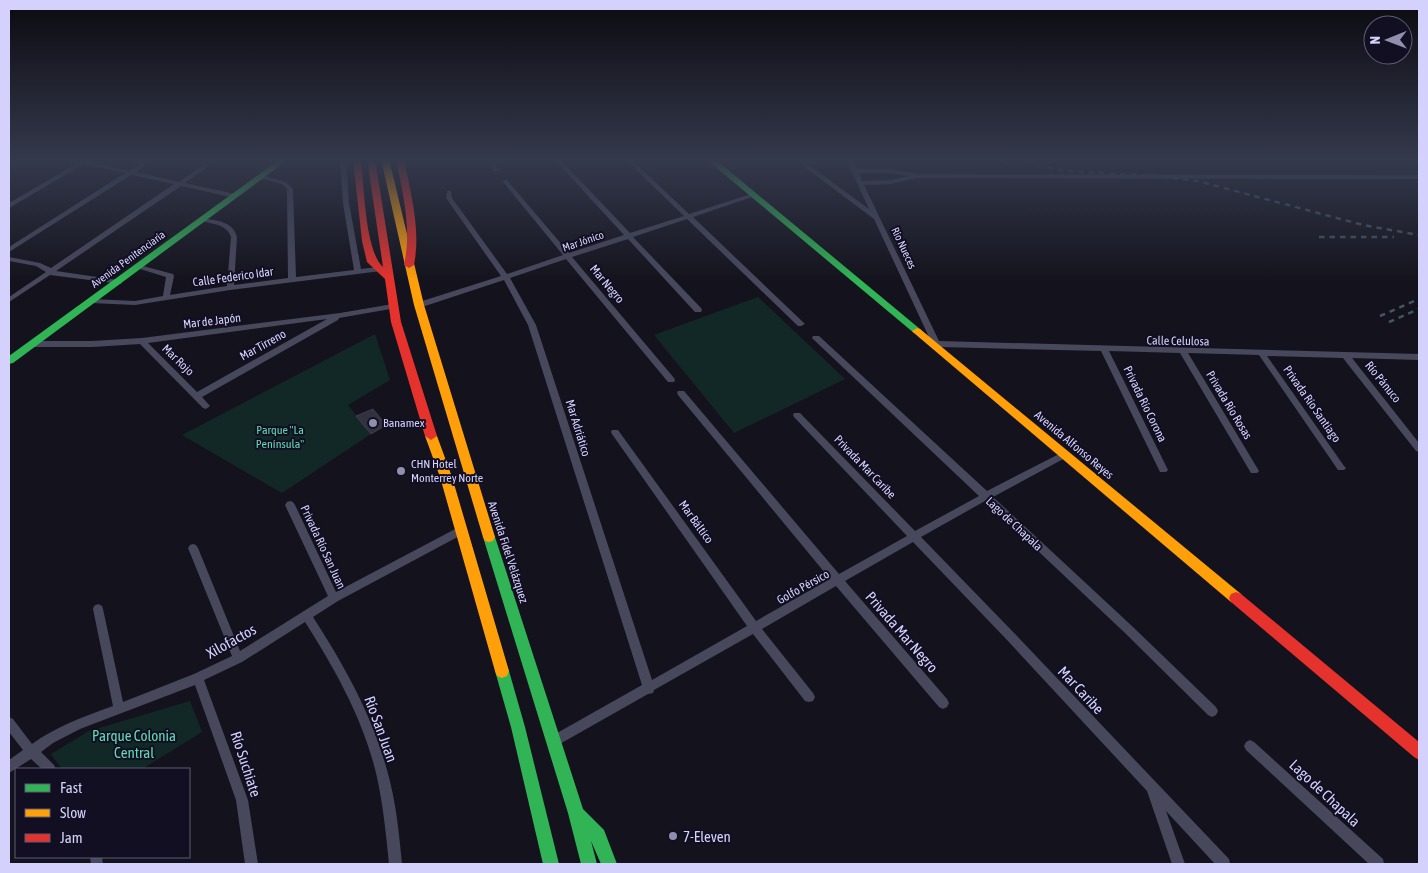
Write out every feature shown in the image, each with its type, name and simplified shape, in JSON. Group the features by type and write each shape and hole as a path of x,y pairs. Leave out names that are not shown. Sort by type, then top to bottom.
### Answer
{"main road":[{"name":"Avenida Penitenciaría","path":"9,362 230,200"},
{"path":"360,200 366,242 372,262 388,277"},
{"path":"377,200 393,306 410,368 462,530 518,727 551,864"},
{"name":"Avenida Fidel Velázquez","path":"394,200 419,305 468,469 554,741 589,864"},
{"path":"407,200 414,236 413,251 409,265"},
{"name":"Avenida Alfonso Reyes","path":"759,200 937,346 1064,455 1419,752"},
{"path":"576,814 594,828 602,841 609,864"}],"street":[{"path":"9,250 88,200"},
{"path":"9,300 156,200"},
{"path":"290,200 292,280"},
{"path":"346,200 358,272"},
{"name":"Mar Adriático","path":"450,200 506,278 524,307 539,343 649,689"},
{"name":"Mar Negro","path":"521,200 671,380"},
{"path":"595,200 698,310"},
{"path":"671,200 801,324"},
{"name":"Mar Jónico","path":"419,305 506,278 738,200"},
{"path":"852,200 878,219"},
{"name":"Río Nueces","path":"868,200 937,346"},
{"path":"203,220 228,226 232,230 234,237 230,288"},
{"path":"9,259 40,265 46,267 51,273 118,282"},
{"path":"139,267 170,276 166,298"},
{"name":"Calle Federico Idar","path":"91,301 125,304 378,269"},
{"name":"Mar de Japón","path":"33,344 92,344 142,341 340,315 393,306"},
{"name":"Mar Tirreno","path":"198,395 340,315"},
{"name":"Lago de Chapala","path":"816,338 984,497 1129,630 1212,711"},
{"name":"Mar Rojo","path":"142,341 198,395 206,406"},
{"name":"Calle Celulosa","path":"937,346 1419,357"},
{"name":"Privada Río Corona","path":"1104,350 1164,470"},
{"name":"Privada Río Rosas","path":"1183,352 1254,471"},
{"name":"Privada Río Santiago","path":"1262,354 1341,468"},
{"name":"Río Pánuco","path":"1345,355 1419,449"},
{"path":"681,393 838,582"},
{"name":"Privada Mar Caribe","path":"796,415 915,537"},
{"name":"Mar Báltico","path":"616,432 755,628 809,696"},
{"name":"Golfo Pérsico","path":"554,741 838,582 984,497 1064,455"},
{"name":"Privada Río San Juan","path":"290,505 334,598"},
{"name":"Xilofactos","path":"9,767 30,750 77,725 198,678 238,658 334,598 462,530"},
{"name":"Mar Caribe","path":"915,537 1224,864"},
{"path":"193,548 238,658"},
{"name":"Privada Mar Negro","path":"838,582 943,703"},
{"path":"98,609 119,709"},
{"name":"Río San Juan","path":"307,616 329,649 347,683 378,760 387,796 396,864"},
{"name":"Río Suchiate","path":"198,678 242,800 252,864"},
{"path":"9,723 30,750 49,768"},
{"name":"Lago de Chapala","path":"1250,746 1378,864"},
{"path":"1152,788 1178,864"}],"green space":[{"path":"758,297 845,379 734,433 654,335"},
{"name":"Parque \"La Península\"","path":"375,334 390,380 348,405 371,434 282,493 182,435"},
{"name":"Parque Colonia Central","path":"190,701 202,732 144,768 61,768 51,754 89,731"}],"building":[{"name":"Banamex","path":"373,409 386,425 371,434 356,416"}],"railway":[{"path":"1268,200 1363,225 1419,235"},
{"path":"1319,237 1394,237"},
{"path":"1380,316 1419,299"},
{"path":"1389,322 1419,309"}],"traffic: fast":[{"path":"9,361 229,200"},
{"path":"759,200 917,331"},
{"path":"489,537 576,813 589,864"},
{"path":"502,671 518,727 551,864"},
{"path":"578,815 598,836 609,864"}],"traffic: slow":[{"path":"394,200 419,305 489,537"},
{"path":"917,331 1236,598"},
{"path":"431,436 446,477 502,671"}],"traffic: jam":[{"path":"361,200 366,241 372,262 388,277"},
{"path":"377,200 396,322 431,436"},
{"path":"408,200 413,239 409,265"},
{"path":"1236,598 1419,752"}],"place":[{"name":"Banamex","path":"373,423"},
{"name":"CHN Hotel Monterrey Norte","path":"401,471"},
{"name":"7-Eleven","path":"673,836"}]}
